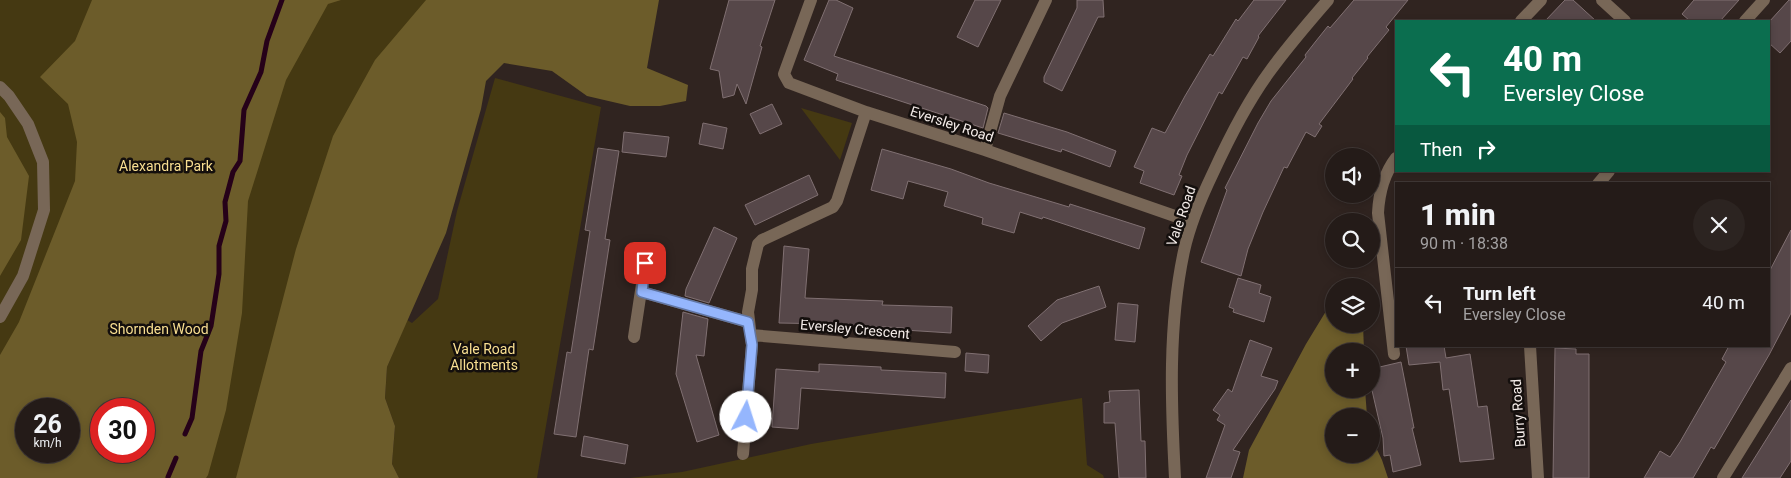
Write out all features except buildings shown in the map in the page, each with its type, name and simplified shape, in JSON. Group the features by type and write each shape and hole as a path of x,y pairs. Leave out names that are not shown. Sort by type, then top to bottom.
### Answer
{"street":[{"name":"Eversley Road","path":"812,0 784,74 789,83 866,112 985,150 1192,222"},
{"path":"985,150 1000,96 1046,0"},
{"name":"Vale Road","path":"1175,478 1172,418 1173,332 1177,288 1184,250 1192,222 1227,142 1248,104 1270,71 1328,0"},
{"path":"1522,20 1541,0"},
{"path":"1602,0 1624,20"},
{"path":"1746,20 1764,0"},
{"path":"0,87 9,96 28,124 43,162 44,210 22,276 0,317"},
{"path":"742,454 751,335 748,322 752,269 758,244 762,240 833,207 837,201 866,112"},
{"path":"1394,354 1378,214 1383,181 1395,160"},
{"path":"1600,182 1608,172"},
{"path":"634,336 642,292 646,251"},
{"path":"642,292 748,322"},
{"name":"Eversley Crescent","path":"751,335 955,352"},
{"name":"Burry Road","path":"1530,347 1538,478"},
{"path":"1723,478 1791,368"}],"green space":[{"name":"Alexandra Park","path":"0,0 433,0 256,478 0,478"},
{"name":"Shornden Wood","path":"92,0 341,0 328,4 286,80 248,201 242,313 226,410 206,478 0,478 0,355 19,322 75,181 77,142 68,104 40,77 75,41"},
{"path":"426,0 659,0 647,68 688,85 686,101 660,106 630,106 587,96 552,71 504,63 486,81 481,109 446,233 387,367 385,398 395,426 392,464 399,478 236,478 296,249 333,136 375,60"},
{"name":"Vale Road Allotments","path":"495,78 601,107 537,478 399,478 392,464 395,426 385,398 387,367 407,320 412,323 438,299 457,211"},
{"path":"801,108 852,123 840,160"},
{"path":"0,112 5,118 7,137 29,176 21,240 0,276"},
{"path":"1325,313 1325,333 1363,333 1364,343 1325,343 1325,398 1366,398 1366,408 1325,408 1325,463 1380,463 1380,456 1388,478 1243,478 1249,450"},
{"path":"1082,398 1087,465 1103,475 1104,478 630,478 682,472 811,444"}],"waterway":[{"path":"185,434 192,418 201,351 211,326 219,274 219,246 226,221 225,202 233,172 240,161 244,110 261,72 267,41 282,0"},
{"path":"168,477 176,458"}],"route":[{"path":"645,263 642,292 748,322 752,345 746,417"}]}
